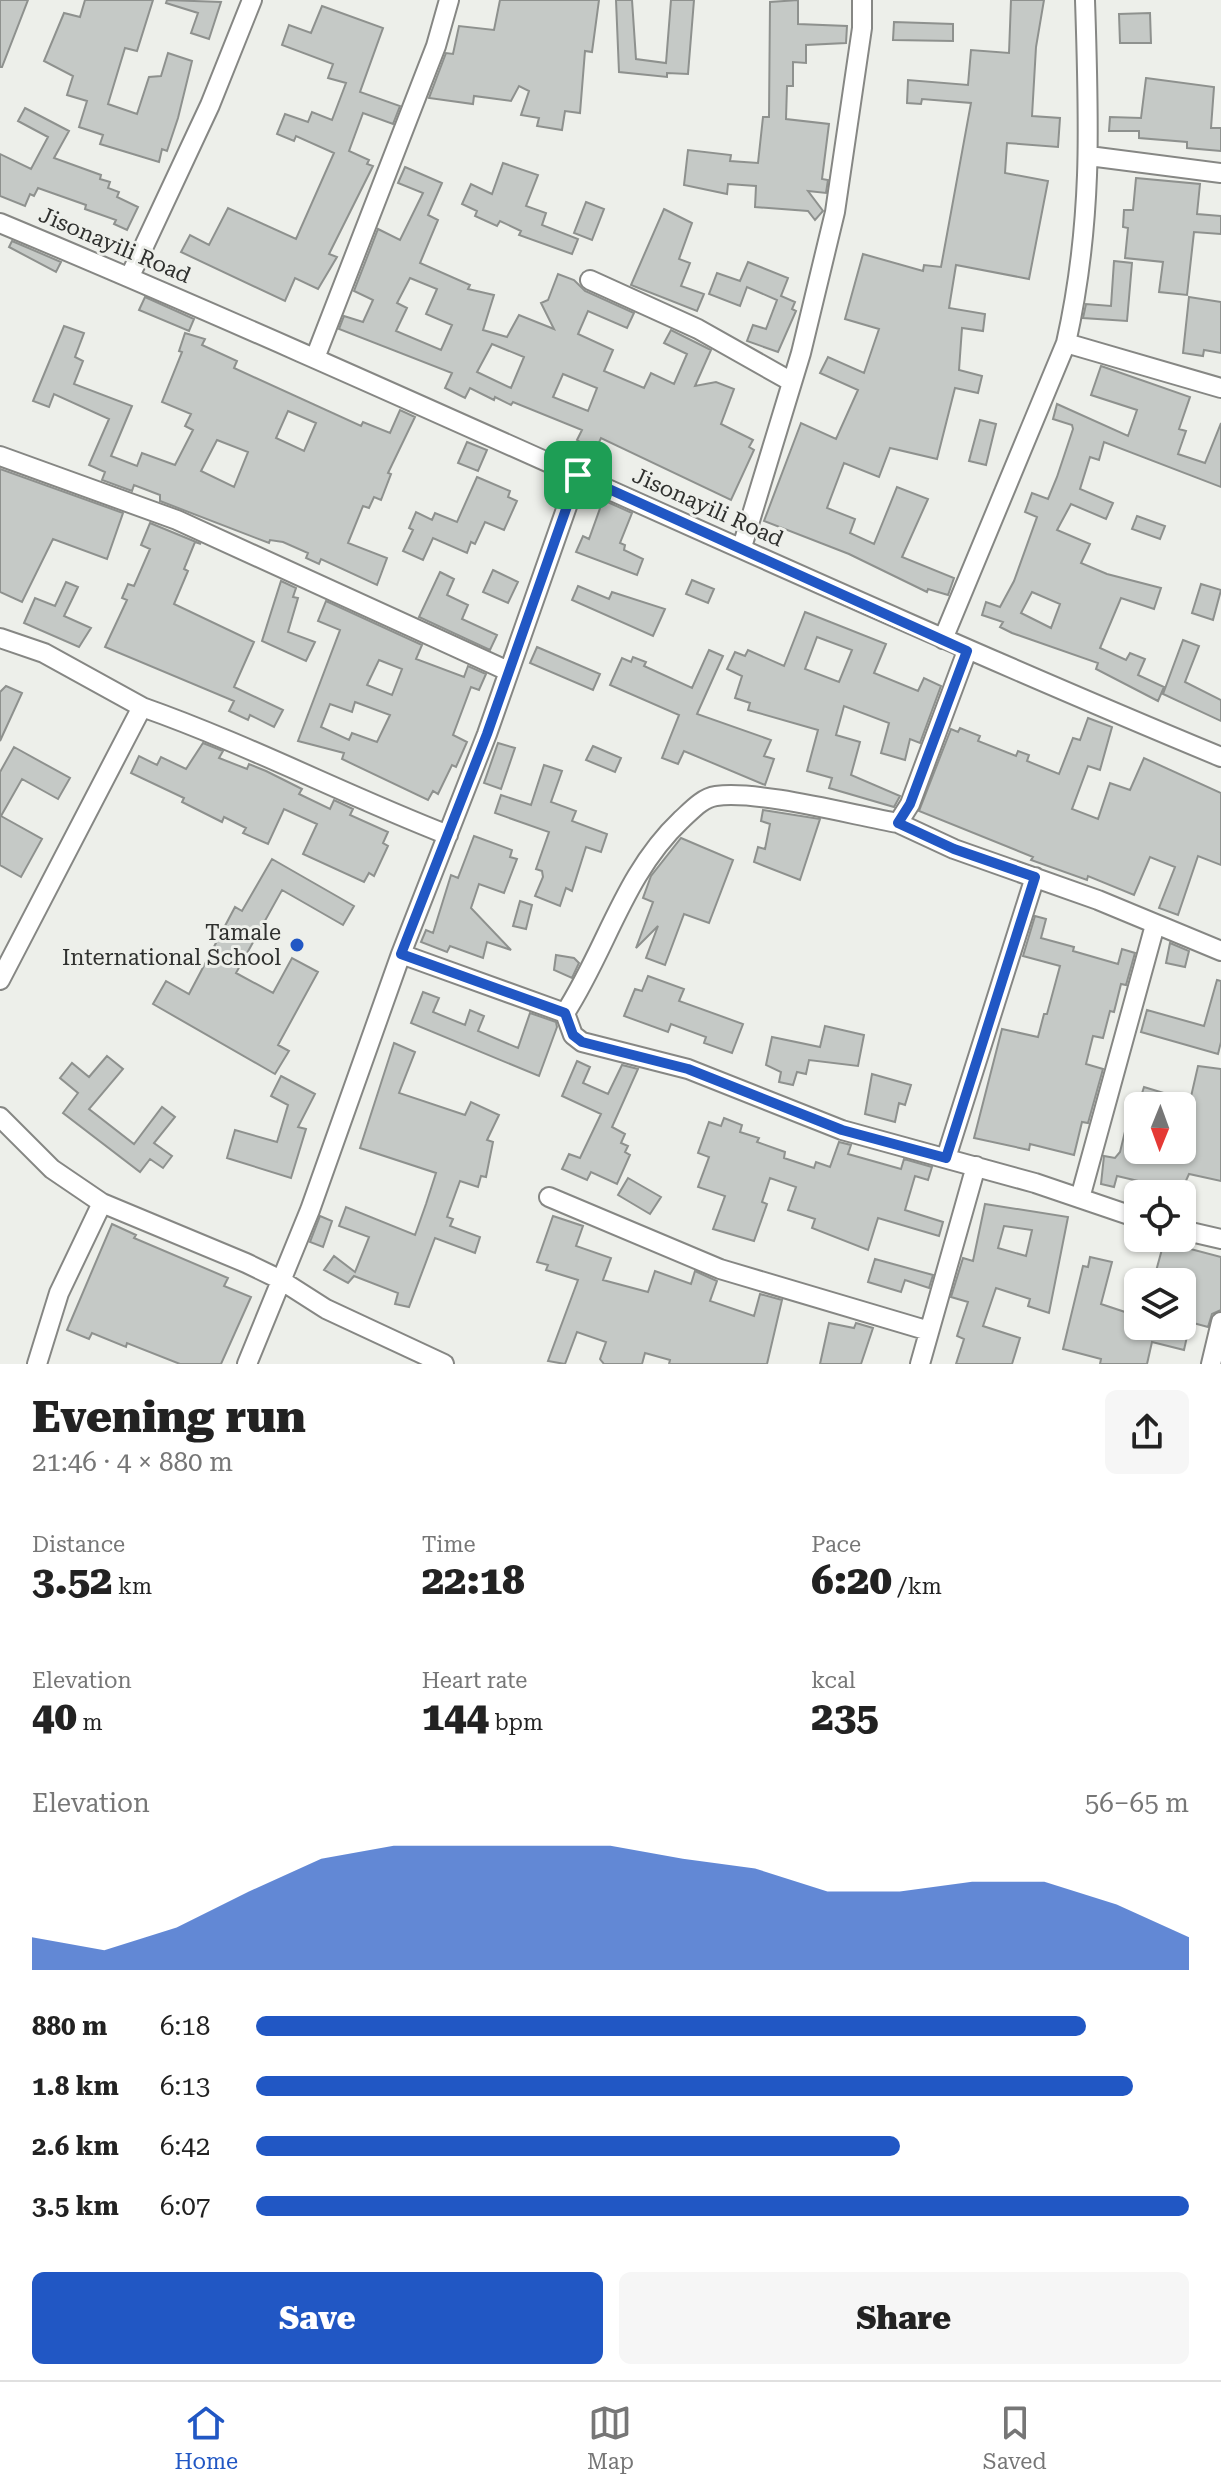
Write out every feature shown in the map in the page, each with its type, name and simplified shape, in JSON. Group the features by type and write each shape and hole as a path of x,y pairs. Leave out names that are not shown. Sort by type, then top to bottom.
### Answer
{"street":[{"path":"130,276 210,105 252,0"},
{"path":"315,358 431,59 449,0"},
{"path":"742,547 792,382 838,199 862,28 862,0"},
{"path":"943,639 1066,343 1085,243 1089,156 1085,0"},
{"path":"1089,156 1221,173"},
{"name":"Jisonayili Road","path":"1,226 130,276 742,547 824,588 1221,757"},
{"path":"590,280 698,329 792,382"},
{"path":"1066,343 1221,388"},
{"path":"0,456 177,520 508,671"},
{"path":"247,1364 315,1195 578,475"},
{"path":"0,638 44,653 142,707 187,723 352,798 448,835"},
{"path":"898,823 910,804 967,651"},
{"path":"0,980 142,707"},
{"path":"1124,1213 976,1166 842,1130 688,1069 582,1042 573,1035 565,1013 628,887 648,856 696,806 712,797 732,796 803,805 898,823 954,849 1035,877 1221,951"},
{"path":"946,1158 1035,877"},
{"path":"1080,1198 1155,925"},
{"path":"401,954 565,1013"},
{"path":"0,1117 52,1169 102,1203 279,1279 326,1309 444,1364"},
{"path":"920,1364 976,1166"},
{"path":"549,1197 720,1269 929,1331"},
{"path":"37,1364 59,1293 102,1203"},
{"path":"1196,1233 1221,1239"},
{"path":"1211,1364 1221,1322"}],"building":[{"path":"0,0 28,0 2,67 0,67"},
{"path":"85,0 153,0 137,51 125,48 108,104 137,114 149,77 161,76 168,53 192,61 178,118 167,151 162,149 159,162 100,144 103,135 79,127 87,101 67,95 73,76 44,61 64,13 80,17"},
{"path":"167,0 221,2 209,39 191,33 198,13 166,3"},
{"path":"500,0 599,0 592,52 585,51 580,113 565,111 562,130 537,126 539,118 521,115 529,91 519,86 511,101 474,96 473,104 429,98 446,53 453,54 459,26 494,30"},
{"path":"616,0 632,0 636,59 666,63 671,0 694,0 688,74 667,73 667,77 619,72"},
{"path":"798,0 798,24 847,26 846,43 806,45 806,63 793,62 793,86 787,86 786,119 829,124 822,179 828,180 826,193 808,191 823,211 815,220 808,211 755,207 756,186 728,184 727,194 684,185 688,150 731,155 730,161 758,163 763,117 769,117 770,2"},
{"path":"1011,0 1044,0 1036,47 1032,116 1060,118 1058,147 1007,143 1005,173 1048,181 1029,279 956,265 949,308 985,314 983,331 962,328 959,370 982,376 978,393 955,388 937,459 890,448 879,477 844,463 827,508 855,519 850,533 874,544 897,487 928,499 902,557 954,578 948,595 928,589 927,592 849,554 764,521 801,423 836,439 858,390 820,373 828,357 864,373 879,329 845,319 863,254 923,271 924,265 941,267 971,103 922,99 921,104 907,103 908,80 968,85 971,50 1009,53"},
{"path":"322,6 383,28 360,92 400,106 393,124 363,113 349,151 369,160 367,164 373,166 329,254 337,257 318,289 295,278 285,301 181,252 190,235 209,245 228,208 296,239 334,153 296,136 294,141 277,134 285,114 308,122 312,112 332,120 346,83 328,78 333,64 282,45 289,25 311,33"},
{"path":"1150,13 1151,43 1120,43 1119,14"},
{"path":"894,22 953,24 953,41 893,40"},
{"path":"1146,78 1214,87 1211,128 1221,128 1221,151 1187,148 1187,142 1139,138 1139,131 1109,131 1110,117 1141,118"},
{"path":"25,108 69,131 54,158 101,175 100,179 110,182 108,188 119,192 117,197 138,207 127,230 114,224 116,220 85,209 86,205 38,188 34,196 30,194 25,206 0,196 0,154 31,169 48,137 18,121"},
{"path":"503,163 538,175 526,206 546,213 542,225 578,239 572,254 519,235 521,231 500,221 497,226 475,216 477,211 462,204 471,184 492,194"},
{"path":"405,167 442,183 428,215 438,220 420,263 470,285 468,289 494,295 483,330 507,337 519,315 554,329 541,303 548,300 558,274 574,280 585,291 634,313 627,328 588,311 578,334 613,350 604,371 644,388 651,373 674,384 687,354 664,343 671,330 711,350 695,386 716,382 734,389 721,424 753,440 749,447 754,450 731,500 601,438 595,451 577,440 582,430 513,402 511,405 495,397 494,400 470,388 465,398 445,388 452,373 339,329 344,316 363,322 373,300 354,291 378,229 400,240 423,193 398,183","holes":["410,278 437,289 426,314 452,325 441,350 396,331 407,308 397,303","492,344 524,357 511,388 477,372","563,374 597,388 588,411 553,397"]},
{"path":"1136,178 1200,184 1197,214 1221,216 1221,234 1194,232 1187,295 1159,292 1163,262 1125,258 1128,228 1123,227 1124,210 1133,210"},
{"path":"586,202 604,209 592,240 574,233"},
{"path":"664,209 692,223 679,259 690,263 681,286 704,294 697,311 631,285"},
{"path":"12,241 61,262 56,272 9,247"},
{"path":"1114,261 1132,263 1127,321 1083,318 1086,304 1111,306"},
{"path":"748,262 788,278 781,296 795,302 792,309 796,311 778,352 747,341 753,325 766,329 777,300 747,287 740,306 709,294 717,273 740,281"},
{"path":"145,297 194,319 189,331 139,310"},
{"path":"1189,297 1221,302 1221,353 1204,350 1203,356 1183,353"},
{"path":"64,326 84,333 75,357 83,361 74,384 132,406 111,456 137,466 142,453 175,465 193,430 185,426 191,414 162,402 182,352 179,351 185,333 205,339 202,345 237,361 234,368 361,426 363,422 390,433 400,410 415,417 388,473 391,474 381,500 374,497 369,508 363,506 348,543 387,558 377,585 321,559 319,564 306,558 308,553 283,542 270,540 269,543 160,501 160,495 134,485 132,491 102,480 105,472 89,465 109,419 54,394 49,407 33,401","holes":["288,411 316,423 304,451 276,438","217,440 248,452 234,487 201,471"]},
{"path":"1101,366 1190,397 1179,429 1186,431 1178,454 1205,463 1221,423 1221,487 1104,442 1099,460 1090,457 1080,489 1113,503 1106,519 1071,504 1057,530 1090,544 1081,563 1107,574 1161,588 1154,609 1121,598 1100,648 1126,660 1130,653 1145,659 1138,675 1164,687 1158,701 1096,669 1098,663 1012,633 1000,627 1003,622 982,615 986,602 1000,607 1014,581 1037,517 1025,512 1032,493 1048,499 1057,477 1073,429 1072,425 1053,419 1057,404 1128,436 1137,410 1091,395","holes":["1032,592 1060,604 1051,628 1021,613"]},
{"path":"980,420 996,424 986,465 969,461"},
{"path":"467,442 487,450 478,471 458,463"},
{"path":"0,469 123,513 107,559 53,539 22,602 0,592"},
{"path":"477,477 510,491 508,497 517,501 504,530 485,522 467,553 433,538 423,560 403,551 413,530 409,528 416,512 432,520 435,513 457,522"},
{"path":"603,500 632,513 620,543 625,545 624,550 643,559 637,575 576,552 583,536 589,539"},
{"path":"1137,516 1165,526 1160,539 1132,529"},
{"path":"150,523 201,544 195,542 184,569 188,571 174,604 254,642 234,687 283,710 274,727 250,715 248,720 229,711 234,701 105,647 127,600 122,598 128,584 134,586 150,549 141,545"},
{"path":"493,570 518,582 508,603 483,592"},
{"path":"440,572 454,579 447,595 468,605 462,619 497,635 490,650 419,617"},
{"path":"692,580 714,589 708,603 686,594"},
{"path":"281,581 296,588 293,597 298,598 288,632 315,642 306,661 262,641"},
{"path":"66,582 78,587 64,616 91,628 79,647 24,623 35,598 55,606"},
{"path":"1201,584 1221,590 1213,620 1192,613"},
{"path":"578,586 609,599 612,592 665,609 653,636 572,600"},
{"path":"326,601 422,645 416,659 464,677 468,666 486,674 479,690 471,687 453,735 467,742 456,767 452,765 438,794 433,791 428,800 342,759 344,753 298,741 340,630 318,621","holes":["379,660 402,669 392,695 367,685","355,702 390,715 377,742 352,733 349,740 321,727 330,704 352,712"]},
{"path":"805,612 886,644 874,673 918,691 924,678 941,686 920,743 910,739 905,760 881,753 889,723 844,706 836,735 860,742 851,775 900,796 894,807 829,788 832,778 807,771 818,730 748,710 750,703 735,698 742,676 727,669 735,652 745,656 748,650 784,666","holes":["817,637 852,650 839,682 805,669"]},
{"path":"1183,640 1199,646 1185,682 1221,700 1221,721 1163,694"},
{"path":"537,647 600,674 593,690 530,663"},
{"path":"709,650 723,656 697,714 771,740 764,756 774,759 765,785 684,751 678,764 662,758 679,715 610,685 622,658 631,662 633,657 646,662 644,666 692,688"},
{"path":"6,686 22,693 0,741 0,692"},
{"path":"1088,718 1112,727 1100,770 1088,766 1072,809 1098,819 1110,783 1130,790 1144,758 1221,793 1221,865 1198,856 1178,915 1159,908 1175,867 1150,857 1134,895 1088,876 1087,880 1031,860 1033,857 919,811 951,729 958,732 960,728 980,736 978,741 1016,756 1018,751 1029,755 1027,761 1059,774 1073,738 1080,740"},
{"path":"203,743 223,751 219,758 247,769 249,764 266,771 302,789 299,794 330,809 334,800 353,809 350,815 388,832 383,843 388,846 374,876 369,873 364,882 303,854 317,824 284,809 268,844 243,833 246,828 224,817 222,822 182,802 184,798 131,773 139,756 157,765 161,757 186,769"},
{"path":"498,743 515,748 501,789 484,783"},
{"path":"593,746 621,758 615,772 586,760"},
{"path":"14,747 70,778 58,799 22,779 1,816 42,839 21,877 0,865 0,772"},
{"path":"544,765 562,771 551,802 576,811 572,821 607,834 601,852 586,847 572,891 566,888 560,906 535,896 543,877 542,871 536,869 549,832 495,813 501,795 531,805"},
{"path":"763,810 820,819 800,880 754,862 758,847 765,849 770,824 761,821"},
{"path":"474,836 512,850 510,857 517,859 504,893 479,884 471,908 511,950 487,942 483,958 450,946 447,952 421,942 426,930 433,933 451,875 458,878"},
{"path":"681,838 733,860 709,923 684,914 665,965 646,958 658,926 636,948 653,902 643,898 651,876"},
{"path":"272,859 354,906 343,925 282,890 236,973 273,993 292,958 318,972 278,1045 289,1051 275,1074 153,1004 166,981 189,994 235,907 242,911"},
{"path":"520,901 532,905 526,929 513,926"},
{"path":"1035,916 1046,919 1041,938 1074,947 1073,951 1118,964 1122,949 1135,953 1126,985 1121,984 1114,1012 1110,1011 1103,1038 1093,1036 1086,1064 1103,1069 1088,1123 1082,1122 1074,1155 1030,1144 1029,1150 974,1138 1002,1029 1038,1037 1044,1014 1047,1014 1060,966 1023,956"},
{"path":"1170,943 1189,951 1185,967 1166,963"},
{"path":"556,955 574,958 579,963 572,978 554,970"},
{"path":"648,976 684,989 679,1001 743,1024 732,1053 704,1043 706,1037 671,1024 668,1032 624,1016 635,989 642,991"},
{"path":"1217,980 1221,981 1221,1042 1218,1054 1141,1032 1147,1010 1204,1026"},
{"path":"423,992 439,998 433,1012 465,1025 470,1010 484,1016 478,1031 518,1048 530,1013 556,1022 557,1027 539,1076 411,1023"},
{"path":"825,1026 864,1035 858,1066 809,1060 806,1074 797,1072 793,1085 779,1082 781,1072 766,1065 772,1037 820,1047"},
{"path":"394,1043 415,1052 399,1093 465,1115 471,1102 499,1115 487,1140 493,1142 486,1177 481,1176 478,1187 460,1181 447,1217 453,1219 450,1226 480,1237 475,1253 435,1238 409,1307 395,1304 398,1293 354,1276 348,1283 324,1270 334,1256 355,1272 369,1237 339,1226 346,1207 415,1235 436,1173 360,1148"},
{"path":"107,1056 123,1069 89,1109 134,1144 162,1107 175,1117 154,1143 172,1156 163,1168 150,1159 140,1172 63,1113 78,1093 60,1078 72,1063 89,1077"},
{"path":"577,1061 590,1067 583,1083 608,1094 622,1065 638,1069 612,1127 625,1134 621,1143 628,1146 625,1152 630,1155 617,1184 591,1172 587,1180 562,1169 569,1154 580,1158 601,1114 562,1096"},
{"path":"1198,1066 1221,1069 1221,1181 1189,1174 1186,1180 1134,1180 1117,1176 1114,1187 1101,1184 1104,1156 1115,1158 1124,1136 1124,1164 1196,1164 1196,1092 1192,1092"},
{"path":"872,1074 911,1085 905,1105 899,1103 895,1122 865,1114"},
{"path":"281,1076 315,1094 298,1127 306,1129 291,1178 227,1158 235,1130 277,1142 288,1105 271,1096"},
{"path":"1144,1087 1160,1092 1142,1092"},
{"path":"724,1118 742,1125 740,1132 759,1138 757,1142 785,1152 784,1158 814,1168 816,1162 830,1167 839,1142 851,1145 848,1154 901,1169 904,1159 932,1167 928,1180 915,1176 905,1210 943,1222 939,1236 878,1218 868,1250 812,1228 815,1219 788,1210 796,1187 770,1178 762,1202 767,1204 754,1241 713,1229 725,1196 698,1187 709,1157 698,1153 709,1122 721,1126"},
{"path":"628,1178 661,1197 650,1214 618,1195"},
{"path":"985,1204 1068,1217 1049,1313 1028,1306 1030,1299 996,1288 983,1326 1020,1338 1012,1364 956,1364 964,1339 957,1336 968,1302 951,1297 963,1258 973,1261","holes":["1004,1226 1032,1230 1026,1256 998,1248"]},
{"path":"320,1216 332,1221 323,1247 310,1242"},
{"path":"553,1216 583,1226 576,1246 611,1258 603,1280 648,1292 655,1271 691,1284 695,1271 717,1281 710,1301 754,1316 760,1294 782,1300 767,1364 669,1364 670,1360 645,1353 642,1364 604,1364 600,1359 606,1342 577,1332 565,1364 548,1361 578,1280 546,1270 548,1265 537,1262"},
{"path":"112,1224 136,1235 134,1238 228,1278 224,1286 251,1297 221,1364 180,1364 127,1343 126,1347 92,1333 89,1339 67,1330"},
{"path":"1196,1250 1221,1257 1221,1310 1212,1314 1208,1327 1196,1324 1196,1268 1157,1268 1161,1252"},
{"path":"1090,1257 1112,1262 1101,1304 1124,1312 1124,1340 1186,1340 1184,1350 1152,1342 1147,1364 1100,1364 1101,1359 1063,1349 1083,1266 1088,1267"},
{"path":"875,1259 933,1275 929,1288 905,1280 901,1292 868,1282"},
{"path":"829,1323 854,1328 856,1323 873,1328 861,1364 820,1364"}],"place":[{"name":"Tamale International School","path":"297,945"}],"route":[{"path":"578,475 967,651 910,804 898,823 954,849 1035,877 946,1158 842,1130 688,1069 582,1042 573,1035 565,1013 401,954 487,734 578,475"}]}
